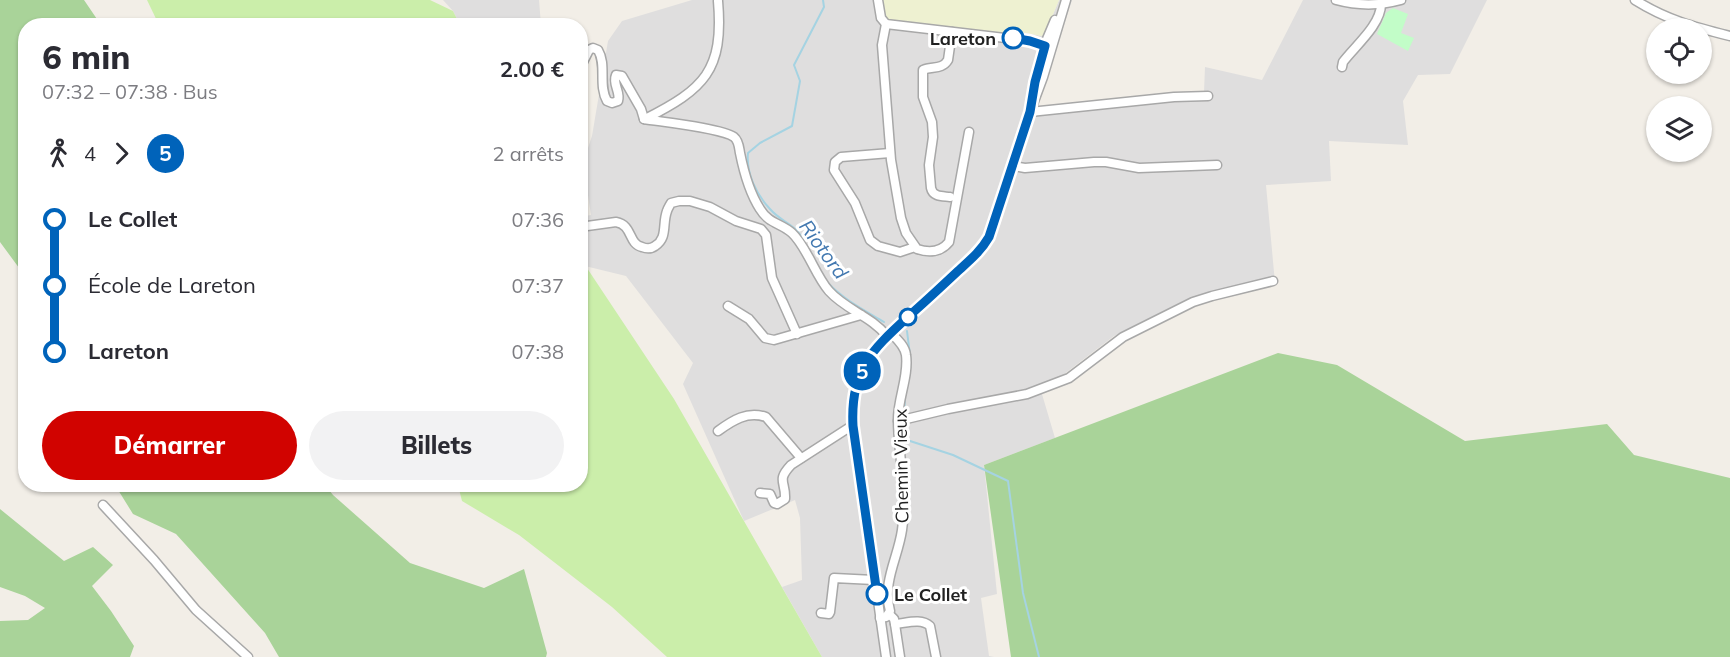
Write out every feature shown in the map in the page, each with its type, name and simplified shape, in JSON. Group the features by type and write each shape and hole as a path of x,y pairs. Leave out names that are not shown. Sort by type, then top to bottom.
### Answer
{"street":[{"path":"878,0 881,18 886,24 1023,39 1049,45"},
{"path":"1030,112 1035,82 1064,0"},
{"path":"1336,0 1359,5 1401,0"},
{"path":"1635,0 1674,21 1730,36"},
{"path":"588,52 593,48 598,50 601,56 603,91 607,101 612,103 618,101 614,80 616,75 622,76 641,109 644,119 682,99 704,78 719,42 718,1"},
{"path":"1342,67 1343,62 1364,38 1381,12 1381,4"},
{"path":"886,24 882,45 890,153 901,218 906,233 915,247 921,250 934,252 949,242 969,132"},
{"path":"950,197 936,195 931,188 929,165 933,138 932,122 924,97 923,70 945,64 948,60 952,32"},
{"path":"900,657 894,619 885,607 874,580 853,426 854,402 860,375 869,356 889,334 985,244 997,215 1043,77 1043,67 1049,45"},
{"path":"1030,112 1208,96"},
{"name":"Chemin Vieux","path":"644,119 722,132 734,137 739,144 750,189 768,219 791,232 798,240 831,294 889,334 906,351 900,456 903,478 903,520 885,607"},
{"path":"890,153 841,157 836,162 834,170 855,203 870,240 878,246 900,252 915,247"},
{"path":"1013,166 1025,168 1106,162 1139,168 1217,165"},
{"path":"588,226 622,223 637,246 651,248 663,239 667,210 671,203 690,201 761,229 766,235 772,278 797,334"},
{"path":"902,420 1027,394 1069,378 1123,338 1193,302 1273,281"},
{"path":"728,306 749,319 765,338 774,340 862,315"},
{"path":"718,431 733,420 751,414 760,415 766,417 801,458"},
{"path":"760,493 770,494 774,503 777,504 785,499 783,473 801,458 853,426"},
{"path":"103,505 196,610 248,657"},
{"path":"821,613 829,614 830,612 834,578 874,580"},
{"path":"880,618 886,617 885,607"},
{"path":"885,607 880,618 886,657"},
{"path":"895,624 921,621 928,624 936,657"}],"shaded area":[{"path":"443,0 539,0 540,18 456,18"},
{"path":"692,0 881,0 896,22 1008,33 1014,31 1042,36 1059,0 1072,0 1038,107 1204,92 1205,67 1262,80 1303,0 1487,0 1450,74 1418,75 1403,101 1408,145 1329,141 1331,181 1266,185 1275,283 1159,316 1114,336 1059,378 1039,384 1055,438 984,465 997,594 981,598 989,656 994,657 822,657 782,587 802,580 800,518 795,500 744,521 683,384 693,363 626,276 588,267 588,216 591,215 588,196 588,148 608,41 622,21"}],"green space":[{"path":"0,0 84,0 96,18 18,18 18,266 0,242"},
{"path":"147,0 430,0 453,11 456,18 156,18"},
{"path":"881,0 1059,0 1042,36 1014,31 1009,33 889,21 883,15"},
{"path":"1393,8 1408,14 1401,33 1414,38 1408,51 1377,34 1386,13"},
{"path":"588,270 674,399 822,657 667,657 612,607 519,535 462,501 460,492 588,492"},
{"path":"1278,353 1337,365 1465,441 1607,424 1634,455 1730,478 1730,657 1011,657 984,465"},
{"path":"119,492 331,492 410,563 484,588 524,569 547,653 546,657 279,657 265,633 176,534 133,514"},
{"path":"0,509 64,561 93,547 113,565 92,586 134,646 130,657 0,657 0,621 28,620 45,608 25,596 0,587"}],"waterway":[{"name":"Riotord","path":"804,241 797,230 775,214 760,197 750,176 748,153 760,143 792,126 800,81 794,65 824,7 823,0"},
{"name":"Riotord","path":"828,283 847,300 884,322"},
{"name":"Riotord","path":"907,331 910,355"},
{"name":"Riotord","path":"904,418 905,397"},
{"name":"Riotord","path":"904,423 907,440 953,455 1008,481 1023,593 1039,657"}],"bus line":[{"name":"5","path":"877,594 853,426 856,387 866,361 873,351 967,263 989,237 1030,112 1045,46 1013,38"}],"place":[{"name":"Lareton","path":"1013,38"},
{"name":"Le Collet","path":"877,594"}]}
